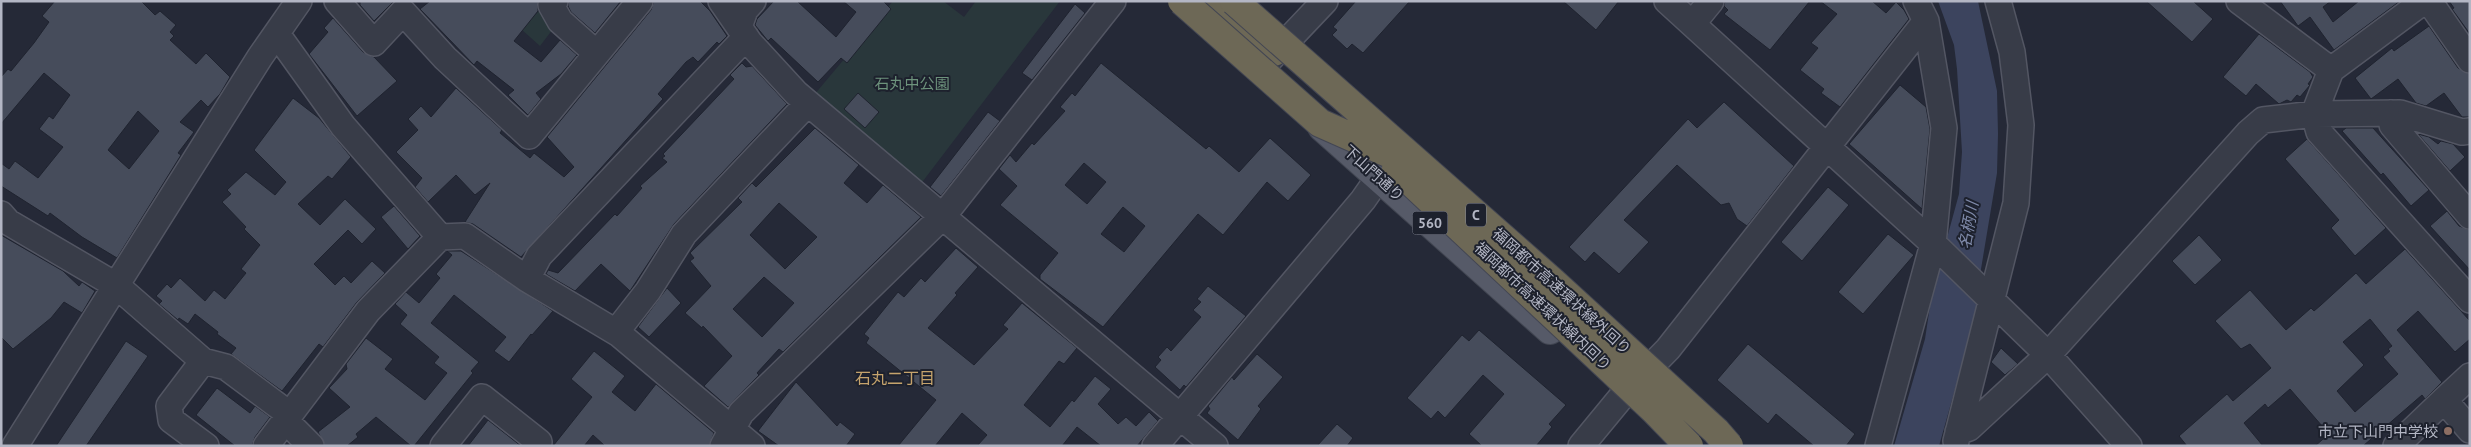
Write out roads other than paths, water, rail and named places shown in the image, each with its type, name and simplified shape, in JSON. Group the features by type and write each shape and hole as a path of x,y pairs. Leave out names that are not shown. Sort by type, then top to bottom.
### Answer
{"highway":[{"path":"1181,1 1320,123 1424,169"},
{"path":"1210,1 1272,56"},
{"name":"福岡都市高速環状線内回り","path":"1223,1 1272,56 1635,392 1689,446"},
{"name":"福岡都市高速環状線外回り","path":"1234,1 1553,282 1716,431 1729,446"}],"main road":[{"name":"下山門通り","path":"1181,1 1272,56 1646,372 1729,446"},
{"name":"下山門通り","path":"1234,1 1272,56 1379,178 1679,446"}],"street":[{"path":"15,446 260,58 299,1"},
{"path":"337,1 374,43 408,7 445,58 529,136 640,1"},
{"path":"555,1 551,6 560,21 596,53"},
{"path":"721,1 743,32 796,93 1215,446"},
{"path":"527,279 539,256 743,32 745,10 753,1"},
{"path":"728,438 741,413 943,216 1113,1"},
{"path":"1272,56 1325,1"},
{"path":"1668,1 1936,247 2048,355 2128,446"},
{"path":"1693,23 1711,1"},
{"path":"1956,439 1988,297 2016,202 2021,125 2012,52 1998,1"},
{"path":"2424,1 2331,70 2314,114 2319,132 2467,293"},
{"path":"2429,1 2470,60"},
{"path":"2248,4 2331,70"},
{"path":"1581,446 1623,395 1668,349 1828,147 1921,11"},
{"path":"1878,446 1936,247 1944,128 1921,11"},
{"path":"277,34 342,126 440,237"},
{"path":"616,332 648,291 684,234 808,102"},
{"path":"2391,113 2392,125 2470,216"},
{"path":"1956,439 2048,355 2248,133 2263,120 2314,114 2400,113 2462,132 2470,131"},
{"path":"1155,446 1363,200 1379,178"},
{"path":"1,214 8,222 117,286 203,361 226,367 285,411 290,425 311,446"},
{"path":"266,446 368,311 440,237 465,236 527,279 616,332 728,438 752,446"},
{"path":"203,361 169,406 171,420 206,446"},
{"path":"2396,446 2470,376"},
{"path":"442,446 482,397 538,442 536,446"},
{"path":"2444,400 2470,430"}],"water":[{"name":"名柄川","path":"1938,1 1978,1 1997,91 1997,173 1976,299 1979,304 1939,446 1894,446 1925,339 1932,293 1959,194 1962,152 1957,69 1954,45"}],"place":[{"name":"市立下山門中学校","path":"2448,431"}],"district":[{"name":"石丸二丁目","path":"895,378"}],"park label":[{"name":"石丸中公園","path":"912,83"}]}
